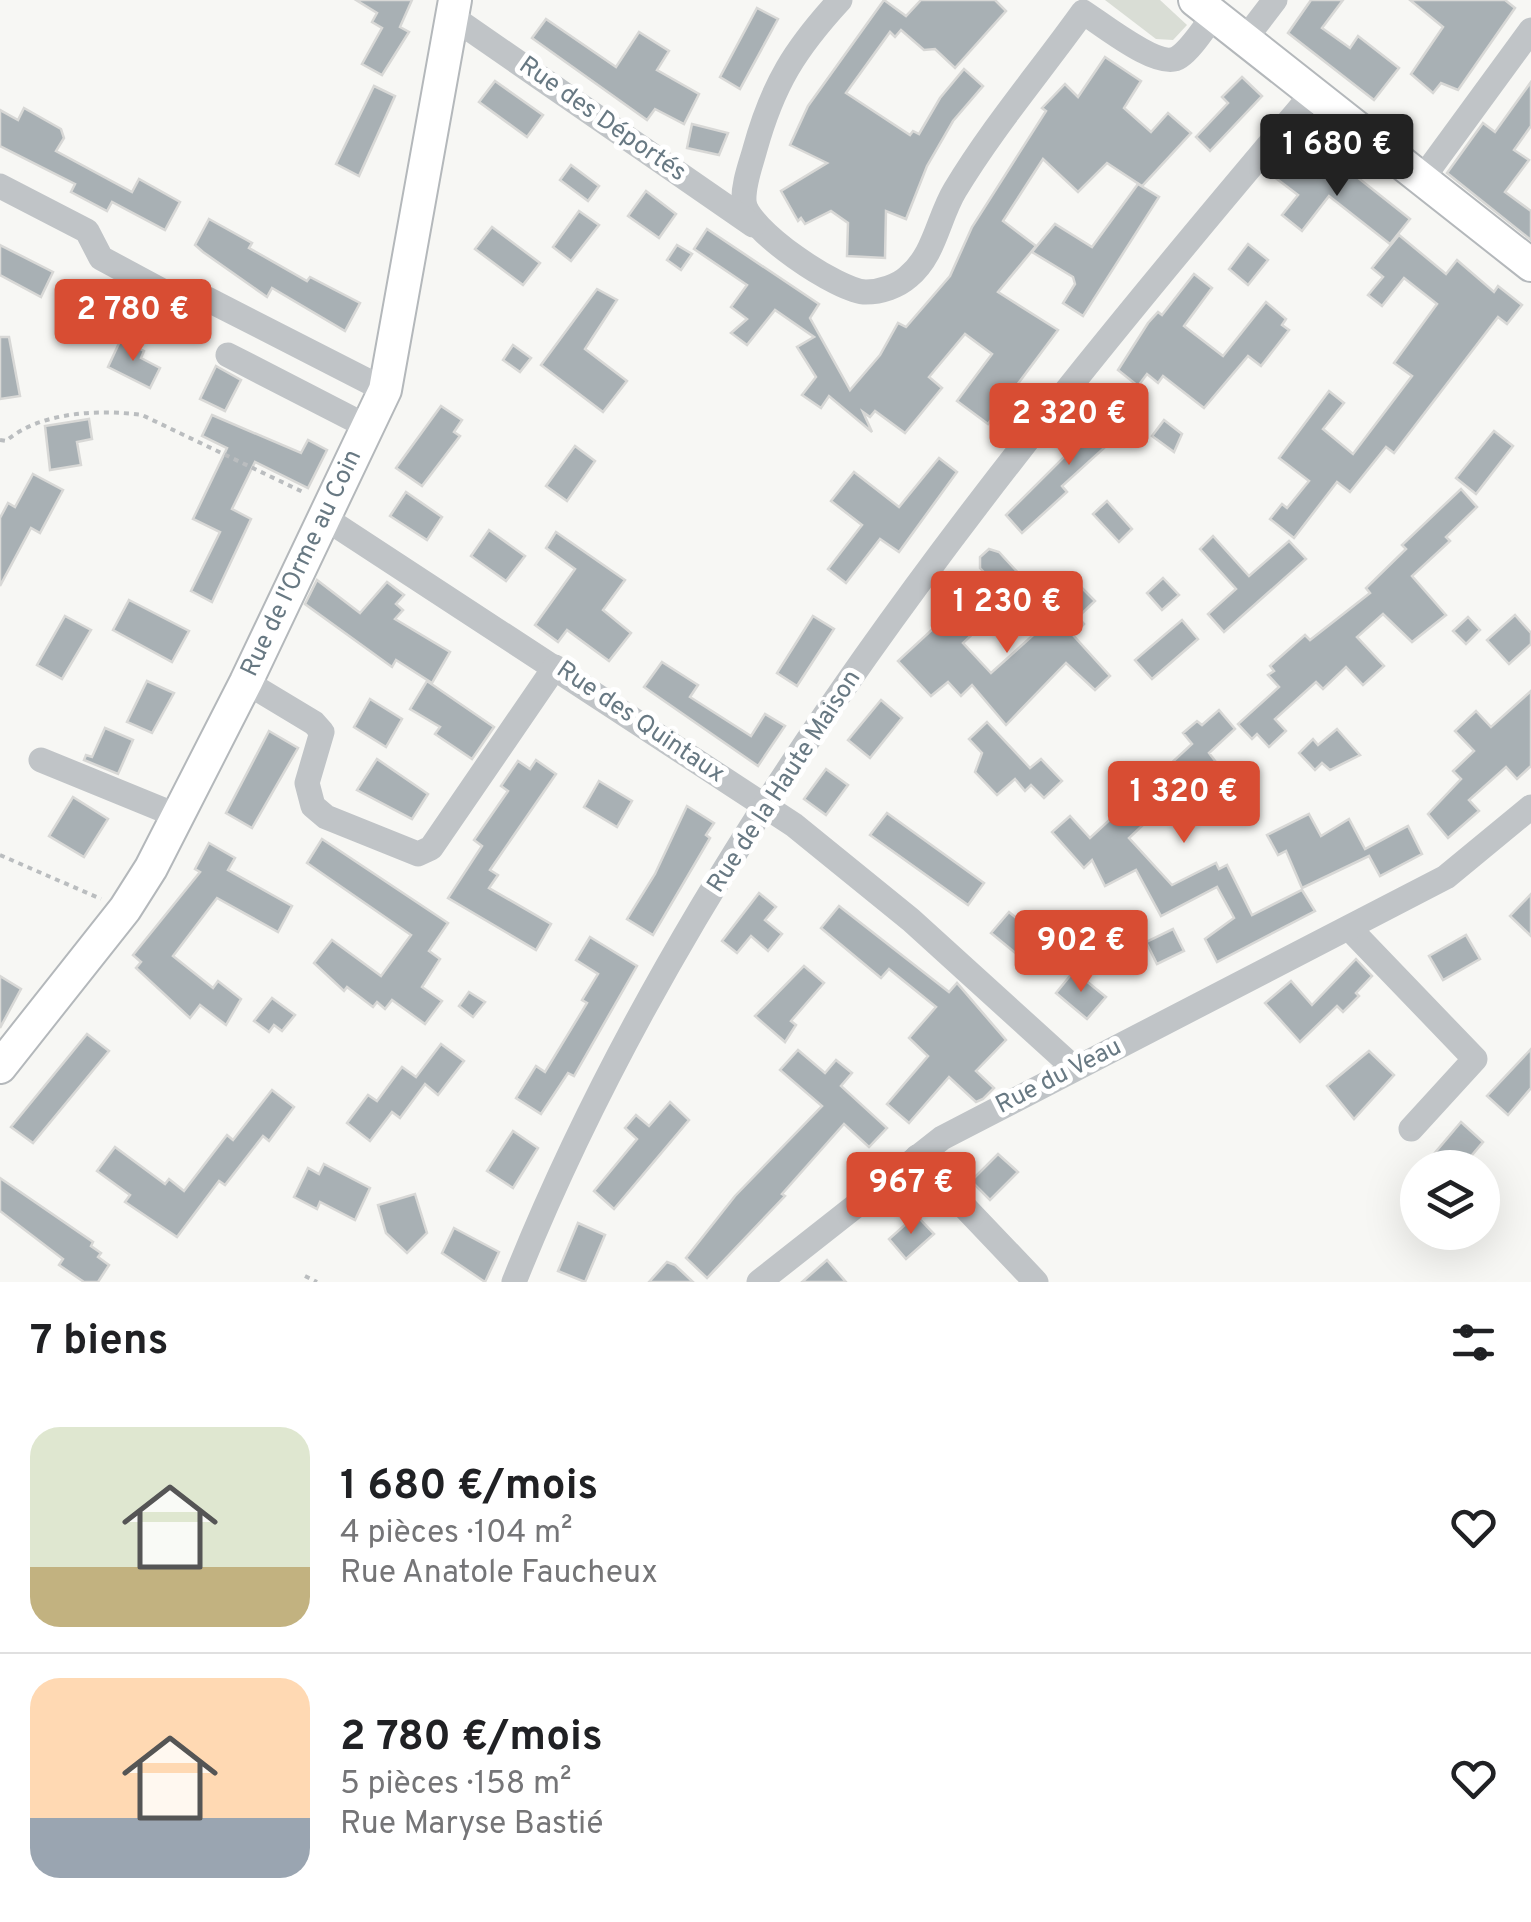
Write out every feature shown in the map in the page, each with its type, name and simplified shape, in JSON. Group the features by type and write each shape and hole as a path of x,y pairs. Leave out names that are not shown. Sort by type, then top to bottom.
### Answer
{"main road":[{"name":"Rue de l'Orme au Coin","path":"0,1067 124,909 178,816 385,390 453,8"},
{"path":"1204,8 1531,265"}],"street":[{"path":"753,225 743,200 763,118 794,52 840,0"},
{"path":"1245,39 1275,0"},
{"name":"Rue des Déportés","path":"453,8 753,225 864,292 888,289 908,277 923,260 952,194 1076,6 1154,58 1170,62 1180,56 1204,8"},
{"path":"1422,179 1531,30"},
{"name":"Rue de la Haute Maison","path":"514,1282 538,1224 656,988 764,810 899,610 1032,432 1110,332 1313,92"},
{"path":"0,186 86,231 100,258 181,301 208,299 385,390"},
{"path":"228,355 368,427"},
{"name":"Rue des Quintaux","path":"328,512 725,778 764,810 794,825 852,870 1074,1068"},
{"path":"246,682 322,732 307,782 313,806 326,817 418,854 431,848 555,667"},
{"path":"41,760 178,816"},
{"name":"Rue du Veau","path":"759,1282 942,1138 1446,877 1531,807"},
{"path":"1349,928 1475,1059 1411,1129"},
{"path":"917,1157 1036,1282"}],"path":[{"path":"0,440 6,441 20,429 53,418 121,412 142,415 328,512"},
{"path":"0,854 124,909"},
{"path":"306,1276 317,1282"}],"shaded area":[{"path":"1105,0 1160,0 1187,25 1173,40 1156,39"}],"building":[{"path":"356,0 412,0 400,27 409,32 382,75 362,64 382,28 372,22 377,13"},
{"path":"884,0 906,16 921,0 995,0 1006,11 955,68 935,49 924,50 901,30 895,37 890,32 846,93 910,135 913,131 919,134 940,98 964,69 983,86 953,121 927,166 906,219 886,211 885,258 847,256 848,223 831,211 805,224 801,218 798,221 781,191 827,163 790,145 808,106"},
{"path":"1311,0 1343,0 1322,28 1350,48 1358,36 1399,68 1374,100 1288,33"},
{"path":"1410,0 1505,0 1515,8 1458,90 1441,83 1433,93 1411,74 1443,27"},
{"path":"757,8 778,19 740,89 720,77"},
{"path":"546,19 616,67 639,32 669,51 657,70 699,94 684,124 655,109 647,120 532,38"},
{"path":"1105,57 1141,81 1124,108 1151,132 1168,113 1191,133 1142,186 1107,163 1078,192 1043,159 1003,221 1036,246 998,292 1058,330 988,424 957,401 992,354 965,334 929,377 942,388 905,433 875,411 870,417 863,412 872,432 829,396 821,408 802,395 816,377 797,347 814,337 775,310 747,345 731,333 747,319 731,307 747,285 694,249 707,229 819,304 810,318 850,390 880,355 898,323 906,327 950,276 972,227 1046,111 1042,108 1065,84 1078,97"},
{"path":"1242,77 1262,96 1210,151 1196,137 1228,103 1222,97"},
{"path":"495,81 543,115 527,137 479,102"},
{"path":"1531,82 1531,126 1514,150 1529,160 1505,192 1531,211 1531,240 1447,173 1483,123 1495,132"},
{"path":"374,86 395,96 359,176 336,164"},
{"path":"24,108 61,129 64,138 56,151 132,192 139,179 180,202 165,230 112,202 107,211 71,192 75,184 0,146 0,110 18,120"},
{"path":"692,124 728,133 719,155 687,148"},
{"path":"1293,152 1335,185 1347,169 1410,219 1390,244 1329,196 1302,231 1282,215 1298,195 1273,176"},
{"path":"571,165 599,186 588,201 560,180"},
{"path":"1138,184 1159,197 1083,316 1063,303 1075,284 1073,277 1032,252 1055,224 1092,247"},
{"path":"646,191 676,214 659,238 628,216"},
{"path":"579,211 599,225 571,261 553,247"},
{"path":"209,219 252,243 249,248 307,281 310,277 360,303 345,331 272,288 267,297 203,252 195,245"},
{"path":"492,227 540,263 523,285 475,249"},
{"path":"1399,235 1446,274 1457,260 1494,292 1498,286 1522,305 1507,324 1498,317 1394,453 1386,447 1350,492 1337,482 1294,538 1270,519 1282,504 1287,508 1309,481 1279,458 1329,391 1344,403 1323,429 1353,454 1412,376 1394,363 1437,304 1404,278 1382,306 1368,295 1383,277 1372,268"},
{"path":"1248,244 1268,260 1248,285 1229,269"},
{"path":"0,245 53,272 41,297 0,275"},
{"path":"677,245 692,254 681,270 667,260"},
{"path":"1194,274 1212,288 1184,326 1223,356 1266,302 1286,319 1282,325 1289,330 1261,366 1248,356 1204,408 1163,376 1158,383 1147,374 1138,386 1118,370 1148,323 1158,312 1162,315"},
{"path":"597,289 617,300 585,349 627,381 603,412 541,365"},
{"path":"0,337 9,337 20,396 0,399"},
{"path":"121,339 144,351 141,358 160,368 150,388 108,367"},
{"path":"513,345 531,358 520,372 503,360"},
{"path":"216,366 241,380 225,411 200,399"},
{"path":"1120,401 1136,419 1062,486 1067,492 1022,533 1006,515"},
{"path":"441,406 462,420 454,432 460,436 422,486 396,468"},
{"path":"212,415 301,453 308,440 327,450 308,488 255,462 232,509 251,519 212,602 191,591 220,532 193,519 227,448 202,436"},
{"path":"89,419 92,439 77,442 81,465 50,470 45,426"},
{"path":"1164,420 1182,434 1174,452 1152,436"},
{"path":"1494,431 1513,446 1476,494 1456,478"},
{"path":"575,446 595,461 567,501 546,486"},
{"path":"939,458 957,472 899,552 880,539 846,583 828,569 862,525 831,501 854,472 899,507"},
{"path":"33,474 63,490 40,533 31,528 0,586 0,518 8,503 15,507"},
{"path":"1461,489 1477,507 1446,537 1450,541 1412,576 1446,615 1412,642 1383,614 1357,637 1384,666 1363,685 1346,667 1323,689 1316,682 1275,719 1286,731 1269,747 1257,734 1252,739 1238,724 1279,687 1268,675 1274,671 1270,666 1305,635 1310,640 1370,593 1366,588 1406,549 1402,545"},
{"path":"406,492 442,517 427,540 390,516"},
{"path":"1107,501 1132,529 1119,542 1093,514"},
{"path":"489,530 525,556 506,581 471,556"},
{"path":"556,532 625,580 603,610 631,633 609,661 567,630 558,642 535,625 575,569 546,548"},
{"path":"1213,536 1249,576 1289,541 1306,559 1224,632 1208,614 1236,589 1200,549"},
{"path":"989,549 999,552 1021,576 1003,592 980,568 980,557"},
{"path":"1163,578 1179,595 1162,610 1147,593"},
{"path":"1073,579 1095,601 1078,617 1084,624 1073,635 1110,676 1095,690 1066,663 1006,725 972,685 961,696 948,682 931,696 898,661 962,602 982,625 963,643 991,673 1050,620 1040,609"},
{"path":"317,580 360,613 387,582 404,595 396,604 403,610 395,619 450,652 432,683 396,660 392,667 305,604"},
{"path":"129,600 189,631 172,662 113,630"},
{"path":"1515,615 1531,633 1531,644 1509,664 1487,640"},
{"path":"65,616 91,630 62,679 37,665"},
{"path":"813,616 834,629 797,686 777,673"},
{"path":"1468,617 1480,630 1466,644 1453,631"},
{"path":"1182,620 1198,639 1152,679 1135,660"},
{"path":"662,662 698,685 690,697 751,736 765,714 785,726 758,766 644,687"},
{"path":"147,681 174,693 152,733 127,722"},
{"path":"427,681 494,727 472,759 435,734 440,727 410,709"},
{"path":"1531,691 1531,766 1517,779 1506,767 1469,800 1479,811 1448,838 1428,814 1461,779 1453,771 1474,751 1455,731 1476,711 1491,727"},
{"path":"370,699 402,719 386,747 354,727"},
{"path":"881,700 902,718 870,758 848,740"},
{"path":"1219,710 1235,729 1209,753 1253,810 1234,820 1195,776 1129,838 1172,885 1216,863 1219,869 1227,865 1252,915 1302,890 1315,911 1217,962 1205,939 1234,918 1217,887 1161,916 1136,870 1105,886 1092,860 1084,868 1052,832 1070,816 1090,838 1192,744 1183,733 1197,721 1202,725"},
{"path":"987,722 1030,768 1041,759 1062,781 1044,798 1031,785 1025,791 1015,779 997,795 975,772 982,753 969,739"},
{"path":"105,728 133,740 118,774 84,760 86,755 92,757"},
{"path":"1337,729 1360,755 1330,770 1322,763 1315,770 1299,753 1313,739 1318,745"},
{"path":"269,731 298,748 252,828 226,813"},
{"path":"377,759 428,794 412,819 357,790"},
{"path":"536,760 556,774 490,870 498,875 489,888 551,924 536,950 448,898 482,846 474,840 508,791 501,786 518,761 530,769"},
{"path":"826,769 848,785 826,815 804,799"},
{"path":"599,781 632,801 617,827 584,807"},
{"path":"73,797 108,819 84,857 49,836"},
{"path":"687,806 714,823 706,835 710,838 653,935 627,919 655,874"},
{"path":"887,813 984,883 968,905 870,835"},
{"path":"1309,814 1321,836 1349,819 1365,849 1408,826 1422,854 1380,876 1369,856 1302,888 1286,851 1278,855 1267,835"},
{"path":"322,839 448,923 429,951 440,959 422,987 442,1001 425,1024 392,1000 385,1009 377,1002 373,1007 347,987 344,991 314,963 332,940 381,976 411,935 307,863"},
{"path":"209,843 235,858 228,870 292,906 278,932 217,898 173,956 213,988 218,981 241,999 226,1025 200,1005 190,1018 136,968 141,962 133,955 200,872 195,869"},
{"path":"759,893 776,907 765,920 782,934 768,951 751,936 737,953 722,941"},
{"path":"1531,894 1531,936 1510,916"},
{"path":"839,906 949,992 957,983 1006,1040 976,1071 994,1088 983,1099 976,1102 949,1077 909,1123 887,1104 928,1056 909,1038 936,1007 889,969 881,978 821,928"},
{"path":"1009,912 1037,935 1019,956 991,933"},
{"path":"1173,929 1184,951 1157,964 1146,942"},
{"path":"1466,935 1480,959 1443,980 1429,956"},
{"path":"590,937 637,966 574,1076 568,1073 541,1114 516,1098 536,1066 545,1072 587,1003 582,1000 598,974 576,960"},
{"path":"1356,959 1372,976 1356,993 1359,996 1343,1012 1337,1006 1300,1042 1265,1003 1291,981 1312,1005"},
{"path":"804,966 824,983 791,1021 796,1025 785,1042 755,1016"},
{"path":"1074,971 1106,997 1087,1019 1056,993"},
{"path":"0,976 21,989 0,1028"},
{"path":"469,992 485,1002 473,1017 459,1006"},
{"path":"272,998 295,1015 282,1031 274,1025 269,1032 254,1021"},
{"path":"87,1034 109,1051 33,1143 11,1127"},
{"path":"441,1044 464,1061 438,1095 425,1084 400,1118 392,1112 370,1141 347,1123 368,1095 377,1101 402,1067 416,1077"},
{"path":"1531,1049 1531,1088 1508,1115 1487,1096"},
{"path":"798,1050 825,1073 836,1060 852,1073 841,1086 887,1128 869,1147 844,1124 782,1194 785,1196 707,1278 686,1258 735,1196 822,1106 780,1070"},
{"path":"1369,1051 1394,1075 1354,1119 1327,1086"},
{"path":"272,1090 294,1107 269,1141 263,1136 225,1185 219,1181 177,1237 125,1202 130,1195 97,1171 115,1147 165,1184 169,1179 184,1191 227,1135 233,1140"},
{"path":"670,1102 689,1120 614,1209 594,1191 637,1139 625,1128 636,1115 649,1126"},
{"path":"1461,1122 1483,1142 1476,1150 1437,1150"},
{"path":"513,1131 538,1148 513,1188 487,1171"},
{"path":"998,1154 1018,1172 990,1200 971,1181"},
{"path":"324,1164 370,1188 355,1220 320,1202 317,1209 294,1197 308,1168 319,1174"},
{"path":"0,1178 93,1242 91,1246 101,1253 98,1257 109,1265 98,1282 84,1282 59,1265 63,1259 0,1211"},
{"path":"415,1194 427,1233 407,1253 386,1233 378,1205"},
{"path":"916,1215 934,1234 906,1259 889,1239"},
{"path":"578,1223 605,1235 585,1282 558,1271"},
{"path":"454,1228 499,1252 485,1282 442,1253"},
{"path":"827,1260 846,1282 802,1282"},
{"path":"667,1262 675,1265 693,1282 649,1282"}]}
